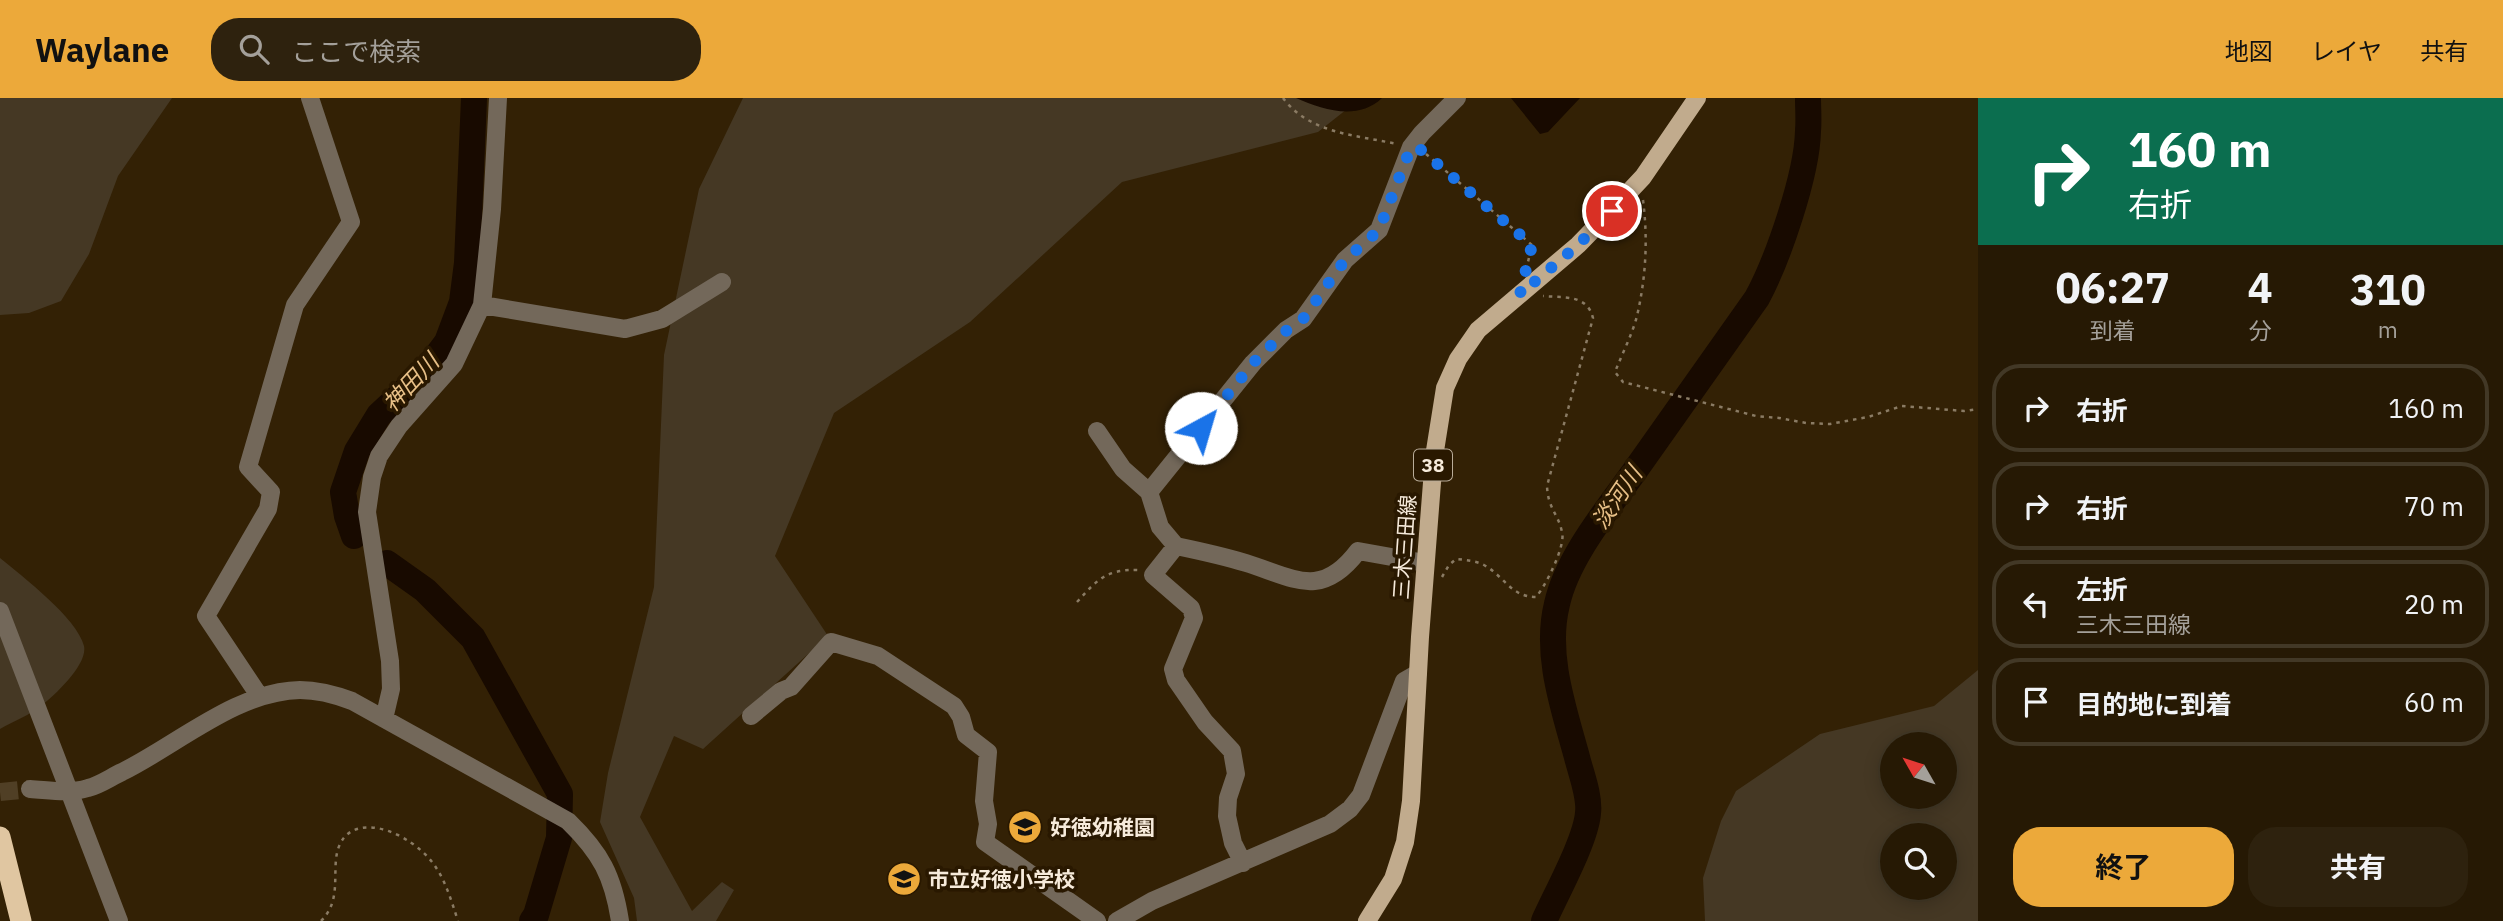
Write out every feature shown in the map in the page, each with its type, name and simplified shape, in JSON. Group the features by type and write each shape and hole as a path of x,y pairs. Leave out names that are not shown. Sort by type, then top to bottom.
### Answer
{"highway":[{"path":"0,837 21,921"}],"main road":[{"name":"三木三田線","path":"1367,921 1393,879 1405,842 1411,801 1425,563 1434,457 1444,388 1458,359 1478,330 1578,245 1643,177 1697,98"}],"street":[{"path":"260,697 206,616 268,509 271,492 248,467 295,305 351,222 310,98"},
{"path":"384,719 391,689 390,661 367,512 372,477 379,456 399,426 454,364 482,305 492,209 498,98"},
{"path":"1149,492 1253,363 1286,331 1303,319 1345,260 1379,230 1411,147 1457,98"},
{"path":"482,305 625,329 662,319 722,282"},
{"path":"1097,431 1123,469 1149,492 1160,527 1176,546 1222,555 1294,581 1312,582 1330,577 1348,564 1358,551 1425,563"},
{"path":"1176,546 1153,575 1191,608 1194,618 1173,669 1176,680 1205,722 1233,751 1236,774 1228,798 1227,816 1233,843 1242,863"},
{"path":"0,611 119,921"},
{"path":"751,716 781,691 791,687 831,642 878,656 954,706 967,734 988,752 984,802 988,824 985,842 1097,921"},
{"path":"1118,921 1152,901 1330,824 1350,810 1362,795 1404,681 1418,673"},
{"path":"30,789 69,792 90,788 135,766 234,708 260,697 299,690 333,694 352,701 568,821 586,838 603,863 615,891 620,921"}],"path":[{"path":"1283,98 1310,122 1326,130 1421,150 1532,245 1520,294 1582,300 1591,307 1593,318 1547,486 1548,501 1564,539 1543,589 1536,597 1523,597 1484,565 1468,560 1456,559 1440,579"},
{"path":"1643,177 1647,233 1645,268 1637,318 1615,372 1623,382 1747,414 1806,423 1830,424 1868,417 1902,405 1964,411 1978,409"},
{"path":"1077,602 1097,580 1110,573 1124,569 1140,570 1153,575"},
{"path":"321,921 334,901 336,858 342,841 349,831 361,827 392,833 415,844 428,855 441,872 458,921"}],"shaded area":[{"path":"0,98 172,98 118,176 89,254 61,301 29,313 0,315"},
{"path":"743,98 1361,98 1318,132 1122,182 970,322 834,413 775,556 828,636 703,749 674,736 640,817 692,911 722,882 734,890 716,921 637,921 634,898 600,822 608,773 654,587 664,355 699,189"},
{"path":"1296,98 1382,98 1362,109 1340,111"},
{"path":"1511,98 1580,98 1548,132 1540,134"},
{"path":"0,558 35,587 71,623 84,646 84,653 76,670 55,694 32,712 0,729"},
{"path":"1978,670 1978,921 1705,921 1703,878 1721,821 1736,791 1820,734 1934,706"}],"waterway":[{"name":"神田川","path":"354,536 343,492 357,451 379,415 423,374 447,342 462,302 467,263 474,98"},
{"name":"淡河川","path":"1544,921 1576,852 1588,813 1588,800 1562,704 1555,664 1554,624 1562,587 1589,535 1757,298 1782,240 1803,170 1808,98"},
{"name":"神田川","path":"387,563 425,590 473,638 560,794 559,838 532,921"}],"tunnel":[{"path":"0,792 30,789"}],"place":[{"name":"好徳幼稚園","path":"1025,827"},
{"name":"市立好徳小学校","path":"904,879"}],"route":[{"path":"1201,428 1253,363 1286,331 1303,319 1345,260 1379,230 1411,147 1421,150 1532,245 1520,294 1578,245 1612,211"}]}
